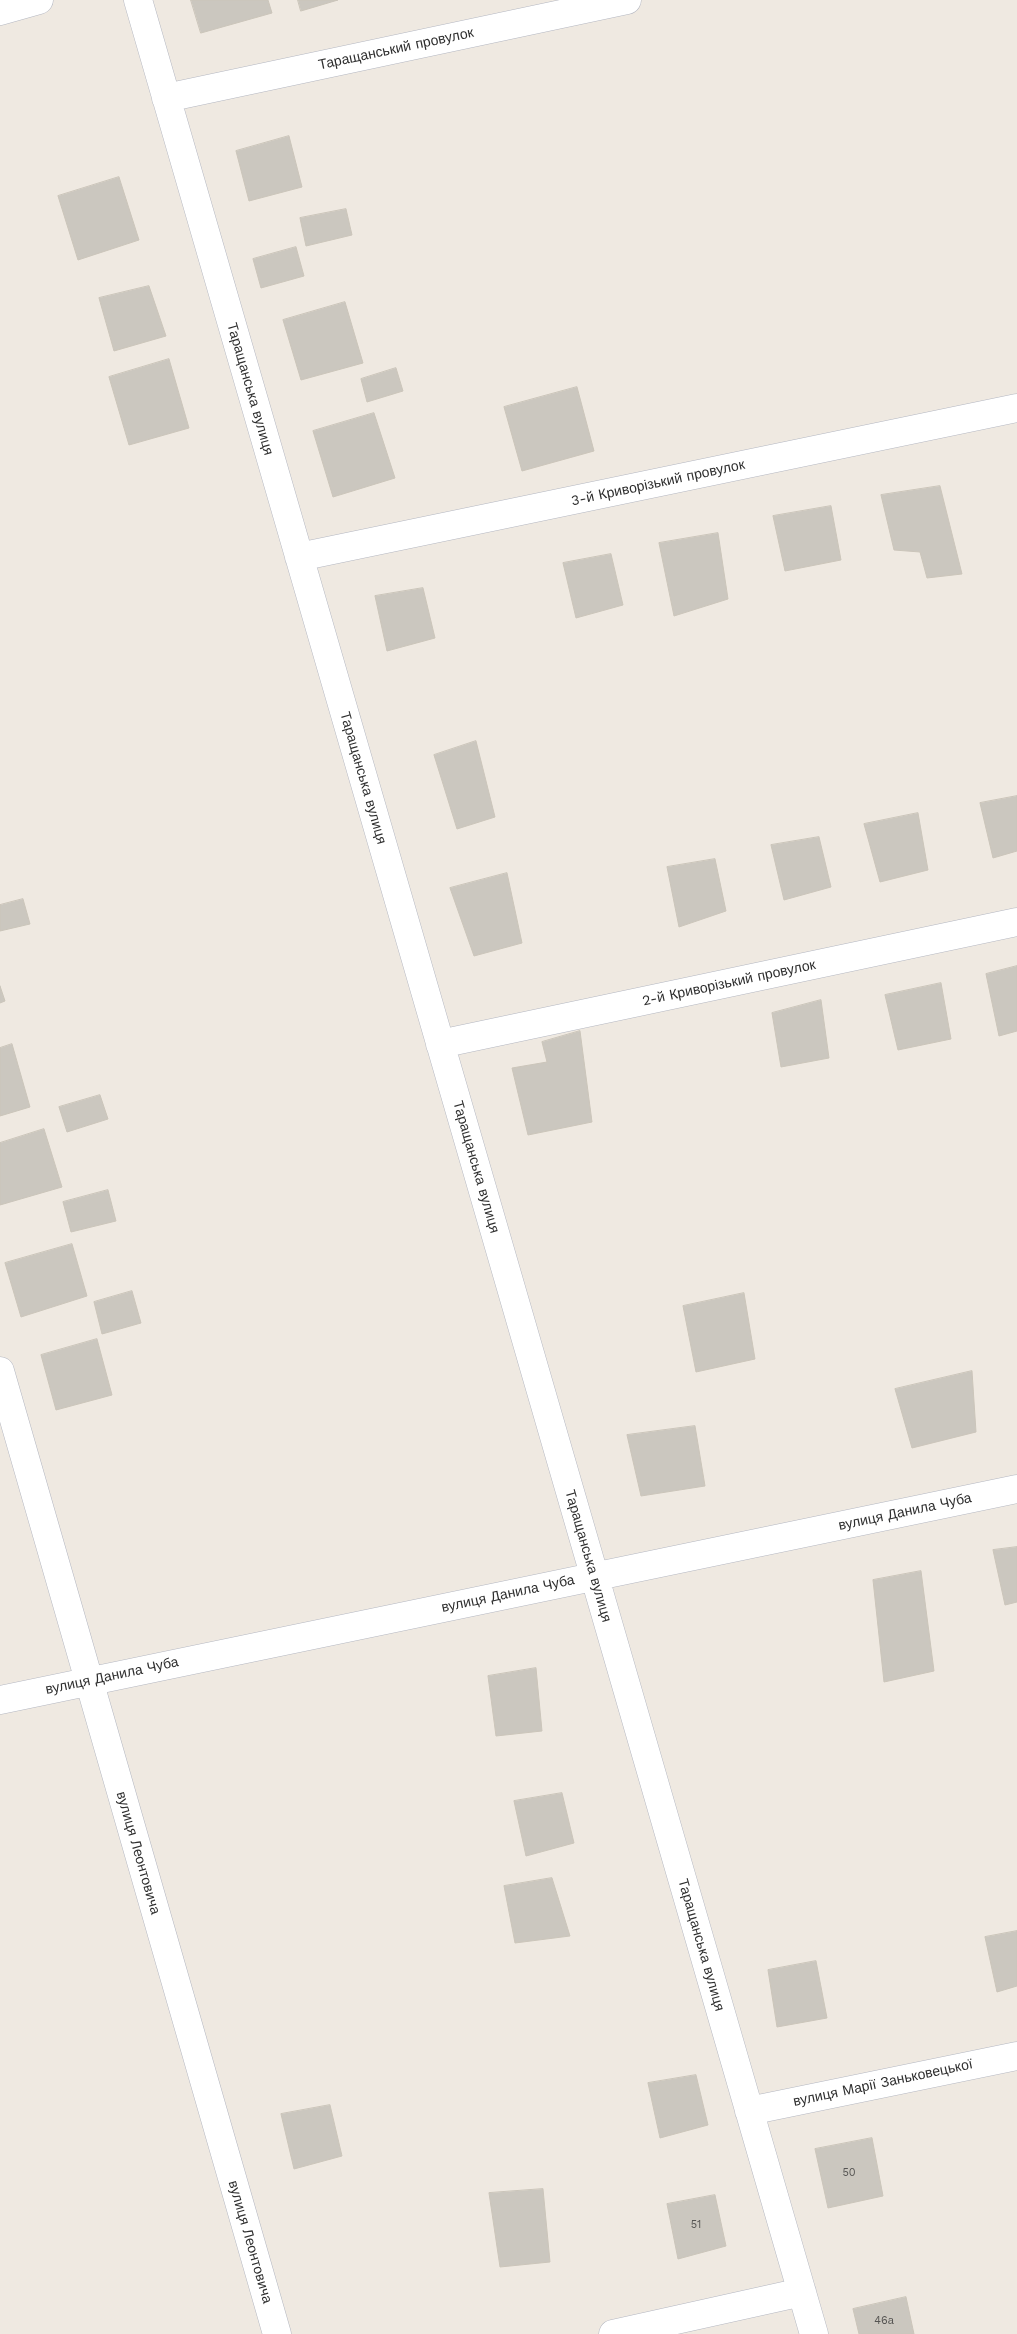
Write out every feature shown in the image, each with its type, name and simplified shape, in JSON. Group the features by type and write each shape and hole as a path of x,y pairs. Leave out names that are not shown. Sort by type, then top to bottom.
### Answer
{"street":[{"path":"0,11 39,0"},
{"name":"Таращанська вулиця","path":"138,0 814,2334"},
{"name":"Таращанський провулок","path":"166,98 627,0"},
{"name":"3-й Криворізький провулок","path":"299,557 1017,408"},
{"name":"2-й Криворізький провулок","path":"440,1044 1017,922"},
{"name":"вулиця Леонтовича","path":"0,1371 277,2334"},
{"name":"вулиця Данила Чуба","path":"0,1700 1017,1489"},
{"name":"вулиця Марії Заньковецької","path":"749,2111 1017,2056"},
{"path":"612,2334 802,2292"}],"building":[{"path":"191,0 268,0 272,13 201,33"},
{"path":"298,0 338,0 301,11"},
{"path":"289,136 302,187 249,201 236,151"},
{"path":"119,177 139,240 78,260 58,196"},
{"path":"346,209 352,235 306,246 300,218"},
{"path":"296,247 304,276 261,288 253,259"},
{"path":"149,286 166,336 114,351 99,298"},
{"path":"345,302 363,363 301,380 283,320"},
{"path":"169,359 189,428 129,445 109,377"},
{"path":"396,368 403,391 367,402 361,379"},
{"path":"577,387 594,451 522,471 504,407"},
{"path":"374,413 395,478 333,497 313,431"},
{"path":"940,486 962,574 927,578 920,552 894,550 881,495"},
{"path":"831,506 841,560 785,571 773,516"},
{"path":"718,533 728,599 674,616 659,543"},
{"path":"611,554 623,605 576,618 563,563"},
{"path":"423,588 435,638 387,651 375,596"},
{"path":"476,741 495,817 457,829 434,755"},
{"path":"1017,796 1017,851 993,858 980,803"},
{"path":"918,813 928,870 880,882 864,824"},
{"path":"819,837 831,887 784,900 771,845"},
{"path":"715,859 726,911 679,927 667,867"},
{"path":"507,873 522,943 474,956 450,888"},
{"path":"23,899 30,924 0,931 0,905"},
{"path":"1017,966 1017,1031 999,1036 986,974"},
{"path":"941,983 951,1039 898,1050 885,995"},
{"path":"0,986 5,1001 0,1003"},
{"path":"821,1000 829,1058 781,1067 772,1013"},
{"path":"580,1031 592,1122 528,1135 512,1068 547,1062 542,1042"},
{"path":"12,1044 30,1107 0,1116 0,1048"},
{"path":"100,1095 108,1119 67,1132 59,1107"},
{"path":"44,1129 62,1187 0,1205 0,1143"},
{"path":"108,1190 116,1221 71,1232 63,1202"},
{"path":"72,1244 87,1296 21,1317 5,1263"},
{"path":"132,1291 141,1323 102,1334 94,1302"},
{"path":"744,1293 755,1359 696,1372 683,1306"},
{"path":"97,1339 112,1395 56,1410 41,1355"},
{"path":"972,1371 976,1432 912,1448 895,1389"},
{"path":"695,1426 705,1486 641,1496 627,1435"},
{"path":"1017,1547 1017,1602 1005,1605 993,1550"},
{"path":"921,1571 934,1671 884,1682 873,1580"},
{"path":"536,1668 542,1731 496,1736 488,1676"},
{"path":"562,1793 574,1843 526,1856 514,1801"},
{"path":"552,1878 570,1936 515,1943 504,1886"},
{"path":"1017,1931 1017,1986 997,1992 985,1937"},
{"path":"816,1961 827,2018 777,2027 768,1970"},
{"path":"696,2075 708,2125 660,2138 648,2083"},
{"path":"330,2105 342,2156 294,2169 281,2114"},
{"path":"872,2138 883,2196 828,2208 815,2149"},
{"path":"543,2189 550,2262 500,2267 489,2193"},
{"path":"715,2195 726,2246 678,2259 667,2204"},
{"path":"906,2297 914,2334 859,2334 853,2309"}]}
